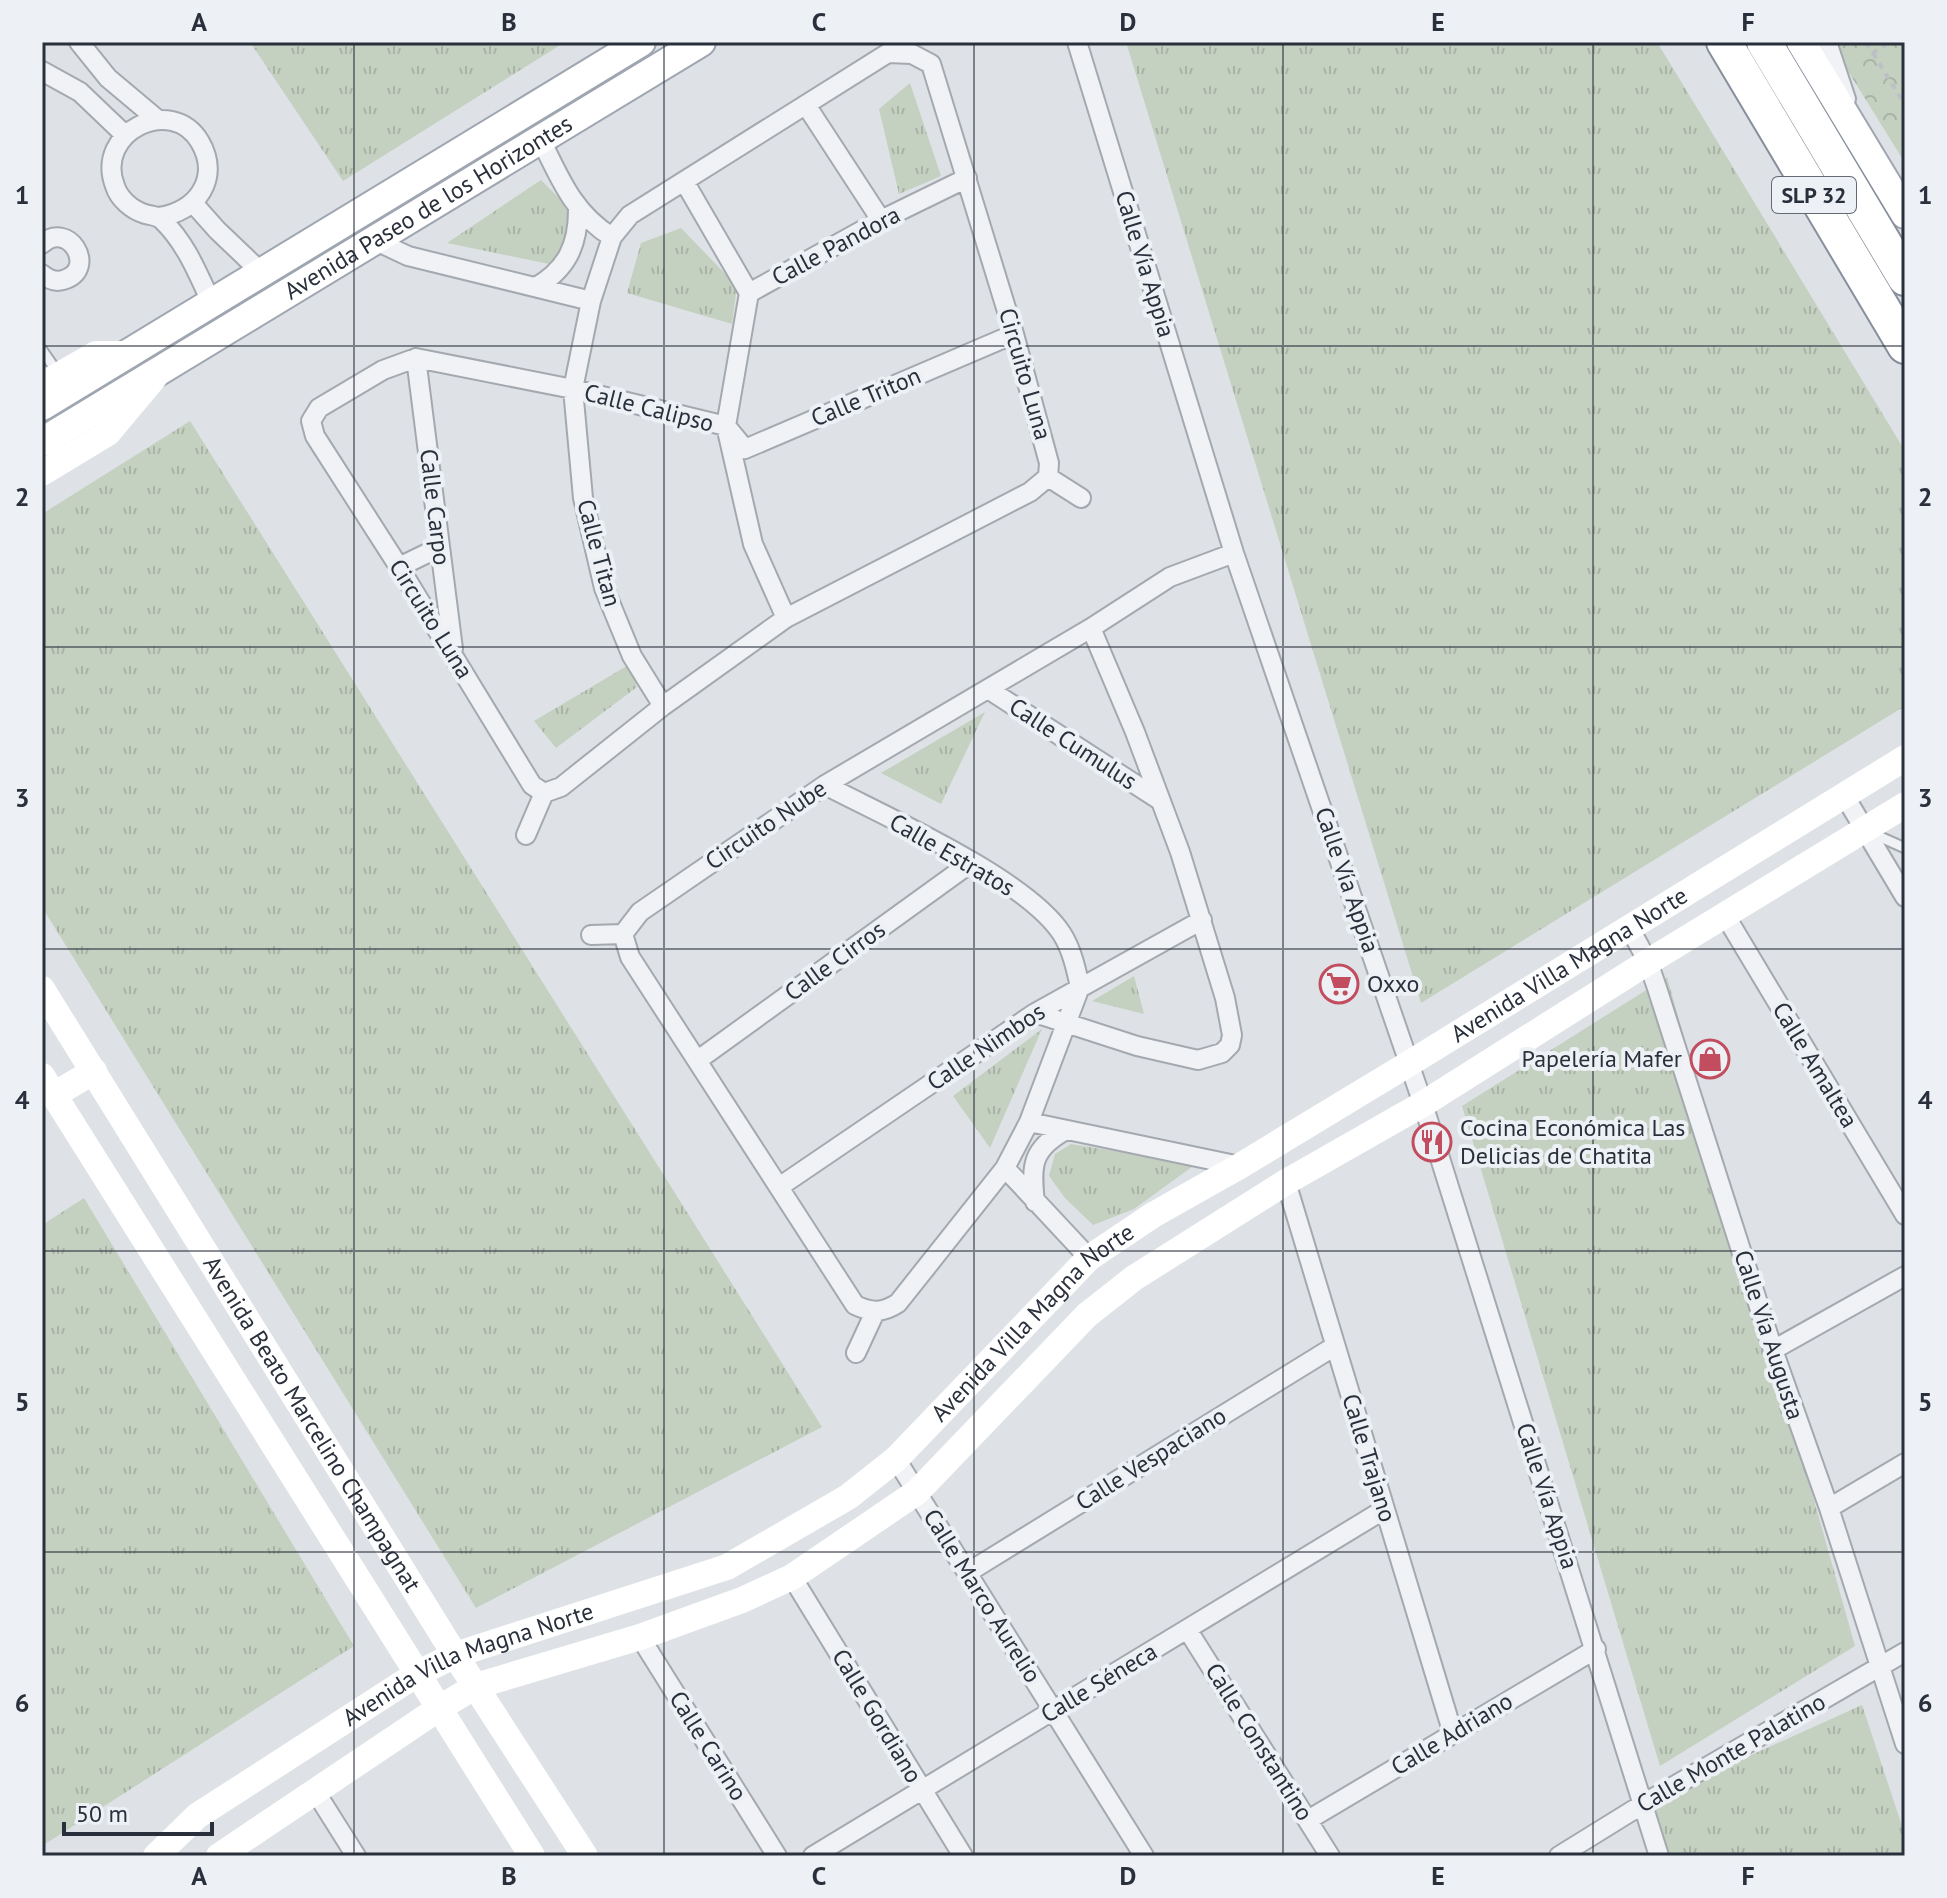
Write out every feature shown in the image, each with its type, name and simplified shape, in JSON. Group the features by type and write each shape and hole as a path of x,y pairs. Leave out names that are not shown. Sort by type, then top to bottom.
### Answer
{"highway":[{"name":"SLP 32","path":"1724,42 1905,346"},
{"name":"SLP 32","path":"1764,42 1905,278"}],"main road":[{"name":"Avenida Paseo de los Horizontes","path":"42,406 641,42"},
{"name":"Avenida Paseo de los Horizontes","path":"42,442 701,42"},
{"path":"1801,42 1905,214"}],"street":[{"path":"79,42 108,78 158,120"},
{"name":"Calle Vía Appia","path":"1077,42 1234,553 1410,1063 1659,1856"},
{"path":"1827,42 1858,136"},
{"name":"Circuito Luna","path":"573,389 591,301 612,237 630,215 888,53 916,48 931,64 967,178 1049,463 1048,477"},
{"path":"42,71 80,92 125,135"},
{"path":"806,105 881,220"},
{"path":"158,120 181,124 199,139 208,161 206,184 193,203 183,211 159,217 141,213 125,203 115,187 111,169 115,150 125,135 140,124 158,120"},
{"path":"541,140 578,210 612,237"},
{"name":"Calle Pandora","path":"786,618 753,544 726,426 749,293 881,220 967,178"},
{"path":"684,181 749,293"},
{"path":"193,203 262,273"},
{"path":"536,287 550,279 570,255 576,241 578,210"},
{"path":"159,217 186,248 212,304"},
{"path":"42,244 48,239 60,237 72,242 79,253 79,265 73,276 61,282 49,280 42,274"},
{"path":"376,241 408,256 591,301"},
{"name":"Calle Triton","path":"726,426 745,449 1014,334"},
{"name":"Avenida Paseo de los Horizontes","path":"51,380 96,354 129,354"},
{"path":"416,358 573,389"},
{"name":"Circuito Luna","path":"416,358 383,370 319,408 311,421 315,436 532,785 544,793"},
{"name":"Calle Carpo","path":"416,358 454,656"},
{"name":"Avenida Paseo de los Horizontes","path":"42,473 108,433 157,375"},
{"name":"Calle Calipso","path":"573,389 726,426"},
{"name":"Calle Titan","path":"573,389 583,498 604,588 632,656 663,706"},
{"path":"526,835 544,793 561,787 663,706 786,618 1030,492 1048,477 1081,498"},
{"path":"399,567 440,547"},
{"name":"Circuito Nube","path":"623,934 640,912 825,785 1091,628 1170,577 1234,553"},
{"path":"1035,1013 1184,1059 1211,1058 1238,1047 1180,852 1135,732 1091,628"},
{"name":"Calle Cumulus","path":"988,689 1158,799"},
{"name":"Avenida Villa Magna Norte","path":"156,1856 197,1816 417,1674 455,1655 727,1567 848,1497 896,1459 1089,1258 1153,1215 1410,1063 1905,758"},
{"name":"Calle Estratos","path":"825,785 972,862 1029,900 1053,923 1069,947 1080,987"},
{"path":"1844,795 1905,897"},
{"name":"Avenida Villa Magna Norte","path":"219,1856 476,1686 640,1637 742,1600 792,1577 917,1492 1110,1294 1286,1182 1423,1104 1903,807"},
{"name":"Calle Cirros","path":"698,1060 972,862"},
{"name":"Calle Amaltea","path":"1725,915 1905,1215"},
{"name":"Calle Nimbos","path":"779,1187 1035,1013 1202,920"},
{"name":"Calle Vía Augusta","path":"1629,927 1648,962 1905,1744"},
{"path":"591,935 623,934 630,957 855,1305 875,1312 887,1310 898,1303 1005,1168 1029,1122 1080,987"},
{"name":"Avenida Beato Marcelino Champagnat","path":"42,989 455,1655 585,1856"},
{"path":"48,1085 94,1071"},
{"name":"Avenida Beato Marcelino Champagnat","path":"48,1085 532,1856"},
{"path":"1029,1122 1240,1166"},
{"path":"1035,1202 1032,1174 1036,1157 1049,1141 1066,1130"},
{"path":"1005,1168 1089,1258"},
{"name":"Calle Trajano","path":"1286,1182 1453,1734"},
{"path":"137,1227 173,1204"},
{"path":"1773,1350 1905,1276"},
{"path":"856,1353 875,1312"},
{"name":"Calle Vespaciano","path":"967,1573 1335,1346"},
{"name":"Calle Marco Aurelio","path":"896,1459 1144,1856"},
{"path":"1829,1508 1905,1463"},
{"name":"Calle Séneca","path":"813,1856 1385,1509"},
{"name":"Calle Gordiano","path":"792,1577 963,1856"},
{"name":"Calle Constantino","path":"1187,1629 1330,1856"},
{"name":"Calle Carino","path":"640,1637 777,1856"},
{"name":"Calle Adriano","path":"1308,1820 1596,1649"},
{"name":"Calle Monte Palatino","path":"1559,1856 1905,1652"},
{"path":"315,1791 356,1856"}],"lane":[{"path":"42,350 51,380"},
{"path":"1866,831 1905,848"}],"path":[{"path":"1866,42 1905,105"},
{"path":"1873,53 1889,42"}],"green space":[{"path":"250,42 565,42 343,181"},
{"path":"1126,42 1657,42 1905,451 1905,706 1421,1003"},
{"path":"1830,42 1905,42 1905,163"},
{"path":"910,83 941,176 899,194 879,109"},
{"path":"541,180 569,208 570,240 549,264 447,243"},
{"path":"681,228 737,286 732,324 627,293 641,243"},
{"path":"190,421 822,1427 476,1608 42,907 42,514"},
{"path":"630,664 637,687 556,748 534,721"},
{"path":"985,712 941,804 881,773"},
{"path":"1134,976 1144,1014 1092,1001"},
{"path":"1667,977 1855,1646 1660,1766 1462,1106"},
{"path":"1042,1029 990,1148 953,1096"},
{"path":"1071,1144 1196,1164 1134,1209 1093,1225 1065,1198 1049,1176 1055,1154"},
{"path":"84,1198 354,1646 42,1846 42,1225"},
{"path":"1862,1705 1905,1835 1905,1856 1661,1856 1643,1804"}],"place":[{"name":"Oxxo","path":"1339,984"},
{"name":"Papelería Mafer","path":"1710,1059"},
{"name":"Cocina Económica Las Delicias de Chatita","path":"1432,1142"}]}
